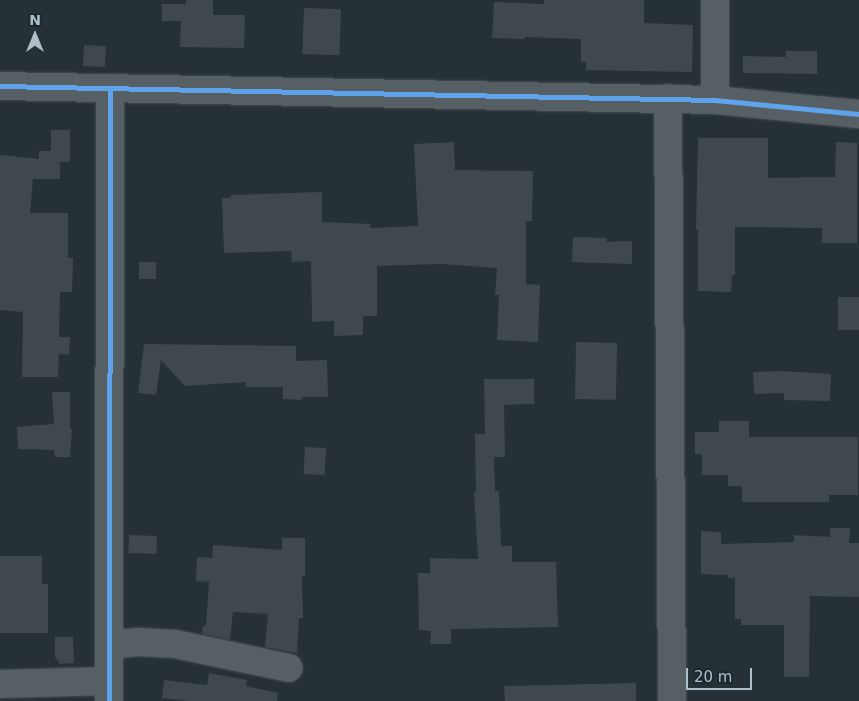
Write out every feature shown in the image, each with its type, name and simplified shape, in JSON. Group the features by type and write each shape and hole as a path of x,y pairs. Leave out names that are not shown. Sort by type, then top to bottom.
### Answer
{"street":[{"path":"715,0 715,100"},
{"path":"0,86 668,98 715,100 859,114"},
{"path":"0,684 109,691 110,89"},
{"path":"668,98 672,701"},
{"path":"109,645 138,642 175,644 289,668"}],"building":[{"path":"186,0 213,0 213,15 245,15 244,48 180,47 181,21 162,21 162,4 186,4"},
{"path":"544,0 644,0 644,23 693,25 692,72 586,70 586,62 581,62 581,39 492,38 494,2 544,4"},
{"path":"304,8 341,9 339,55 302,54"},
{"path":"84,45 106,46 105,67 83,66"},
{"path":"786,51 817,51 817,74 743,73 743,56 786,57"},
{"path":"51,130 70,130 70,162 60,162 60,179 33,179 30,213 68,213 68,258 73,258 72,292 60,292 59,337 70,337 69,355 59,354 58,377 22,377 23,312 0,310 0,155 39,159 39,151 51,151"},
{"path":"698,138 768,138 768,178 835,177 836,142 857,143 857,243 822,243 822,228 735,227 735,275 732,275 731,292 698,291 698,230 696,230"},
{"path":"454,142 455,170 533,171 532,221 526,221 526,284 540,285 538,342 497,340 499,295 495,295 497,268 442,264 377,266 377,316 363,316 363,335 334,336 334,321 312,322 311,261 292,262 291,251 224,253 222,198 230,198 231,195 322,192 322,222 371,224 370,228 418,226 414,144"},
{"path":"573,237 607,238 607,242 632,241 632,264 572,262"},
{"path":"139,262 156,262 156,279 139,279"},
{"path":"838,297 859,297 859,330 838,330"},
{"path":"576,342 617,343 616,400 575,399"},
{"path":"144,344 296,346 296,361 327,360 328,397 302,397 302,400 283,399 283,387 246,387 246,382 185,386 161,360 156,395 138,393"},
{"path":"780,371 831,374 830,401 784,400 784,393 754,394 753,372"},
{"path":"484,379 534,379 534,404 504,405 505,457 494,457 495,491 499,491 501,546 512,546 512,562 556,562 558,627 451,629 451,644 430,644 431,631 419,630 418,573 430,573 430,558 478,559 474,492 476,492 475,434 485,434"},
{"path":"52,392 70,392 70,429 72,429 70,457 55,457 54,450 18,449 17,427 54,424"},
{"path":"719,421 749,421 749,437 858,437 858,495 829,495 829,502 742,502 742,486 728,486 728,475 702,475 702,454 695,454 695,432 719,432"},
{"path":"305,447 326,448 325,475 304,474"},
{"path":"830,528 850,528 849,543 859,543 859,597 810,596 809,677 784,677 784,625 741,625 741,619 735,619 735,578 728,578 728,575 701,574 701,531 721,532 721,544 794,542 794,535 830,537"},
{"path":"129,535 157,536 156,554 128,553"},
{"path":"282,538 305,538 305,576 302,576 303,618 299,618 297,653 265,647 268,614 233,612 230,640 202,634 203,626 206,626 209,582 196,581 197,557 212,558 213,545 282,550"},
{"path":"0,556 42,556 42,584 48,584 48,633 0,633"},
{"path":"55,637 73,637 74,663 60,664 55,657"},
{"path":"209,673 247,680 246,686 278,693 277,701 189,701 162,698 164,680 207,685"},
{"path":"636,683 636,701 505,701 504,686"}],"cycle path":[{"path":"0,86 715,100 859,114"},
{"path":"109,701 110,89"}]}
